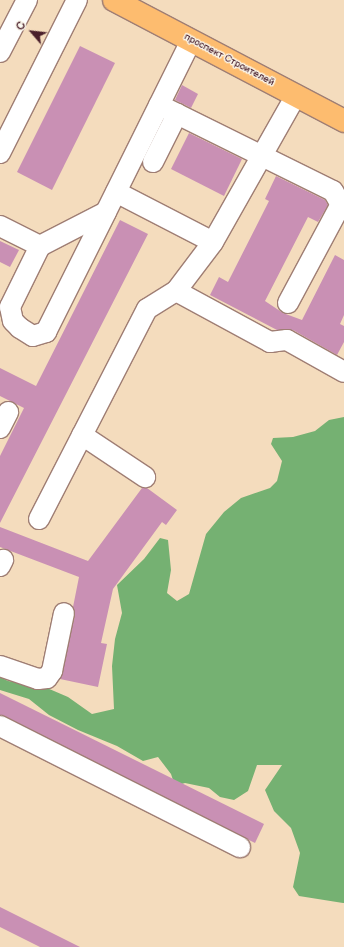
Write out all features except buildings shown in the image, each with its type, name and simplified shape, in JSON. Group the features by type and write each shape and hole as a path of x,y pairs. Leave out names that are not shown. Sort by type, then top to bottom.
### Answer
{"main road":[{"name":"проспект Строителей","path":"114,0 344,120"}],"street":[{"path":"0,52 27,0"},
{"path":"0,153 76,0"},
{"path":"106,212 40,246 10,307 13,321 20,328 33,336 46,332 106,212 116,192 191,41"},
{"path":"39,519 147,309 176,291 214,242 264,157 296,95"},
{"path":"159,105 333,191 342,207 288,303"},
{"path":"153,162 177,114"},
{"path":"116,192 214,242"},
{"path":"0,226 40,246"},
{"path":"176,291 270,342 287,340 344,372"},
{"path":"82,435 145,477"},
{"path":"0,666 38,678 47,678 52,671 64,613"},
{"path":"0,726 240,847"}],"green space":[{"path":"344,417 343,903 299,896 293,887 300,853 291,828 274,811 265,790 282,765 257,765 248,791 234,800 220,797 209,788 185,783 175,786 171,774 158,757 143,761 117,746 78,730 49,715 29,699 0,690 0,677 8,681 47,688 68,697 92,714 114,709 112,666 115,639 122,613 117,585 144,559 160,538 168,540 171,570 167,593 177,601 189,594 206,534 224,512 241,498 270,488 277,481 282,461 271,444 273,438 293,437 315,431 329,420"}]}
